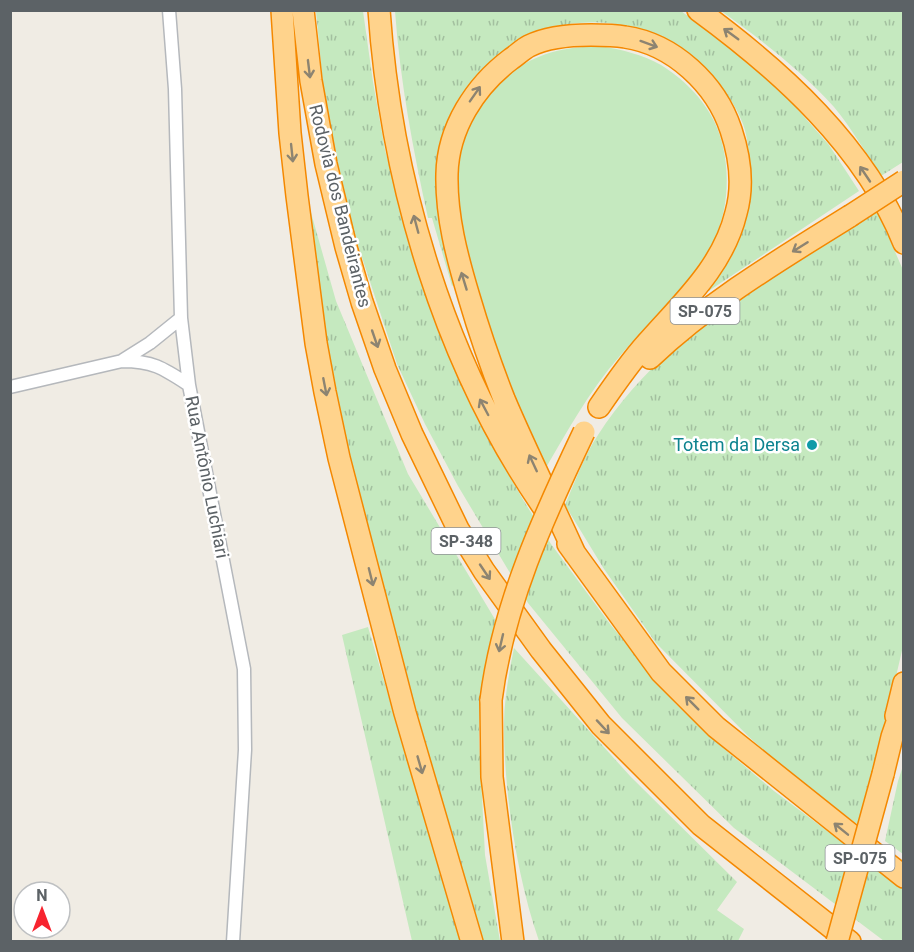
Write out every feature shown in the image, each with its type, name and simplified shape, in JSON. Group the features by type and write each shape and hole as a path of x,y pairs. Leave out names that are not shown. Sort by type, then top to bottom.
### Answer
{"highway":[{"path":"282,10 288,110 297,195 316,343 339,458 405,713 472,942"},
{"name":"Rodovia dos Bandeirantes","path":"303,10 311,81 326,164 346,248 362,302 385,369 412,434 458,529 484,571 535,642 601,725 701,825 850,942"},
{"path":"379,10 384,66 394,131 430,277 480,401 521,477 661,672 700,711 777,777 903,877"},
{"path":"698,10 741,42 815,109 865,174 887,208 903,243"},
{"path":"575,554 504,399 482,338 460,268 449,217 447,176 448,155 455,132 471,99 485,81 529,46 556,38 578,35 627,37 657,47 687,65 717,98 735,142 740,171 736,214 724,248 705,279 625,369 599,407"},
{"name":"SP-075","path":"499,844 492,777 491,700 503,636 514,594 552,498 584,432 599,407 673,336 713,305 903,181"},
{"path":"892,737 903,683"},
{"name":"SP-075","path":"837,942 903,702"},
{"path":"499,844 513,942"},
{"path":"499,844 526,942"}],"street":[{"name":"Rua Antônio Luchiari","path":"169,10 175,89 181,318 189,385 244,669 245,750 233,942"},
{"path":"122,361 150,343 181,318"},
{"path":"10,387 122,361 140,361 160,366 189,385"}],"green space":[{"path":"316,11 363,11 385,150 417,267 451,361 495,451 525,503 551,544 610,624 676,704 774,791 903,888 903,941 884,941 734,828 622,718 528,603 458,486 397,364 356,239 337,165 324,96"},
{"path":"395,11 681,11 752,64 785,95 829,145 859,191 701,296 729,261 740,236 747,209 750,182 749,152 745,129 737,110 708,72 682,50 653,35 623,25 592,22 561,26 532,35 504,51 478,74 450,113 440,148 438,187 442,226 455,284 452,286 432,218 428,218 422,192 404,89"},
{"path":"721,11 903,11 903,162 881,176 847,124 822,94 780,56"},
{"path":"600,46 632,53 654,61 677,76 698,97 714,121 724,149 727,180 724,212 714,240 694,272 598,384 544,471 514,398 479,300 463,240 456,194 456,168 462,140 474,114 501,81 535,58 559,50"},
{"path":"310,209 336,301 408,474 496,621 480,695 479,738 485,855 500,941 481,941 418,727 329,366 316,281"},
{"path":"877,210 903,270 904,642 861,827 781,766 656,643 604,569 565,505 584,460 598,435 625,398 655,365 724,308 800,257"},
{"path":"368,627 461,941 412,941 342,635"},
{"path":"514,648 631,777 737,882 717,910 744,929 738,941 539,941 518,863 506,779 504,715"},
{"path":"903,766 903,854 885,841"}],"place":[{"name":"Totem da Dersa","path":"812,445"}]}
